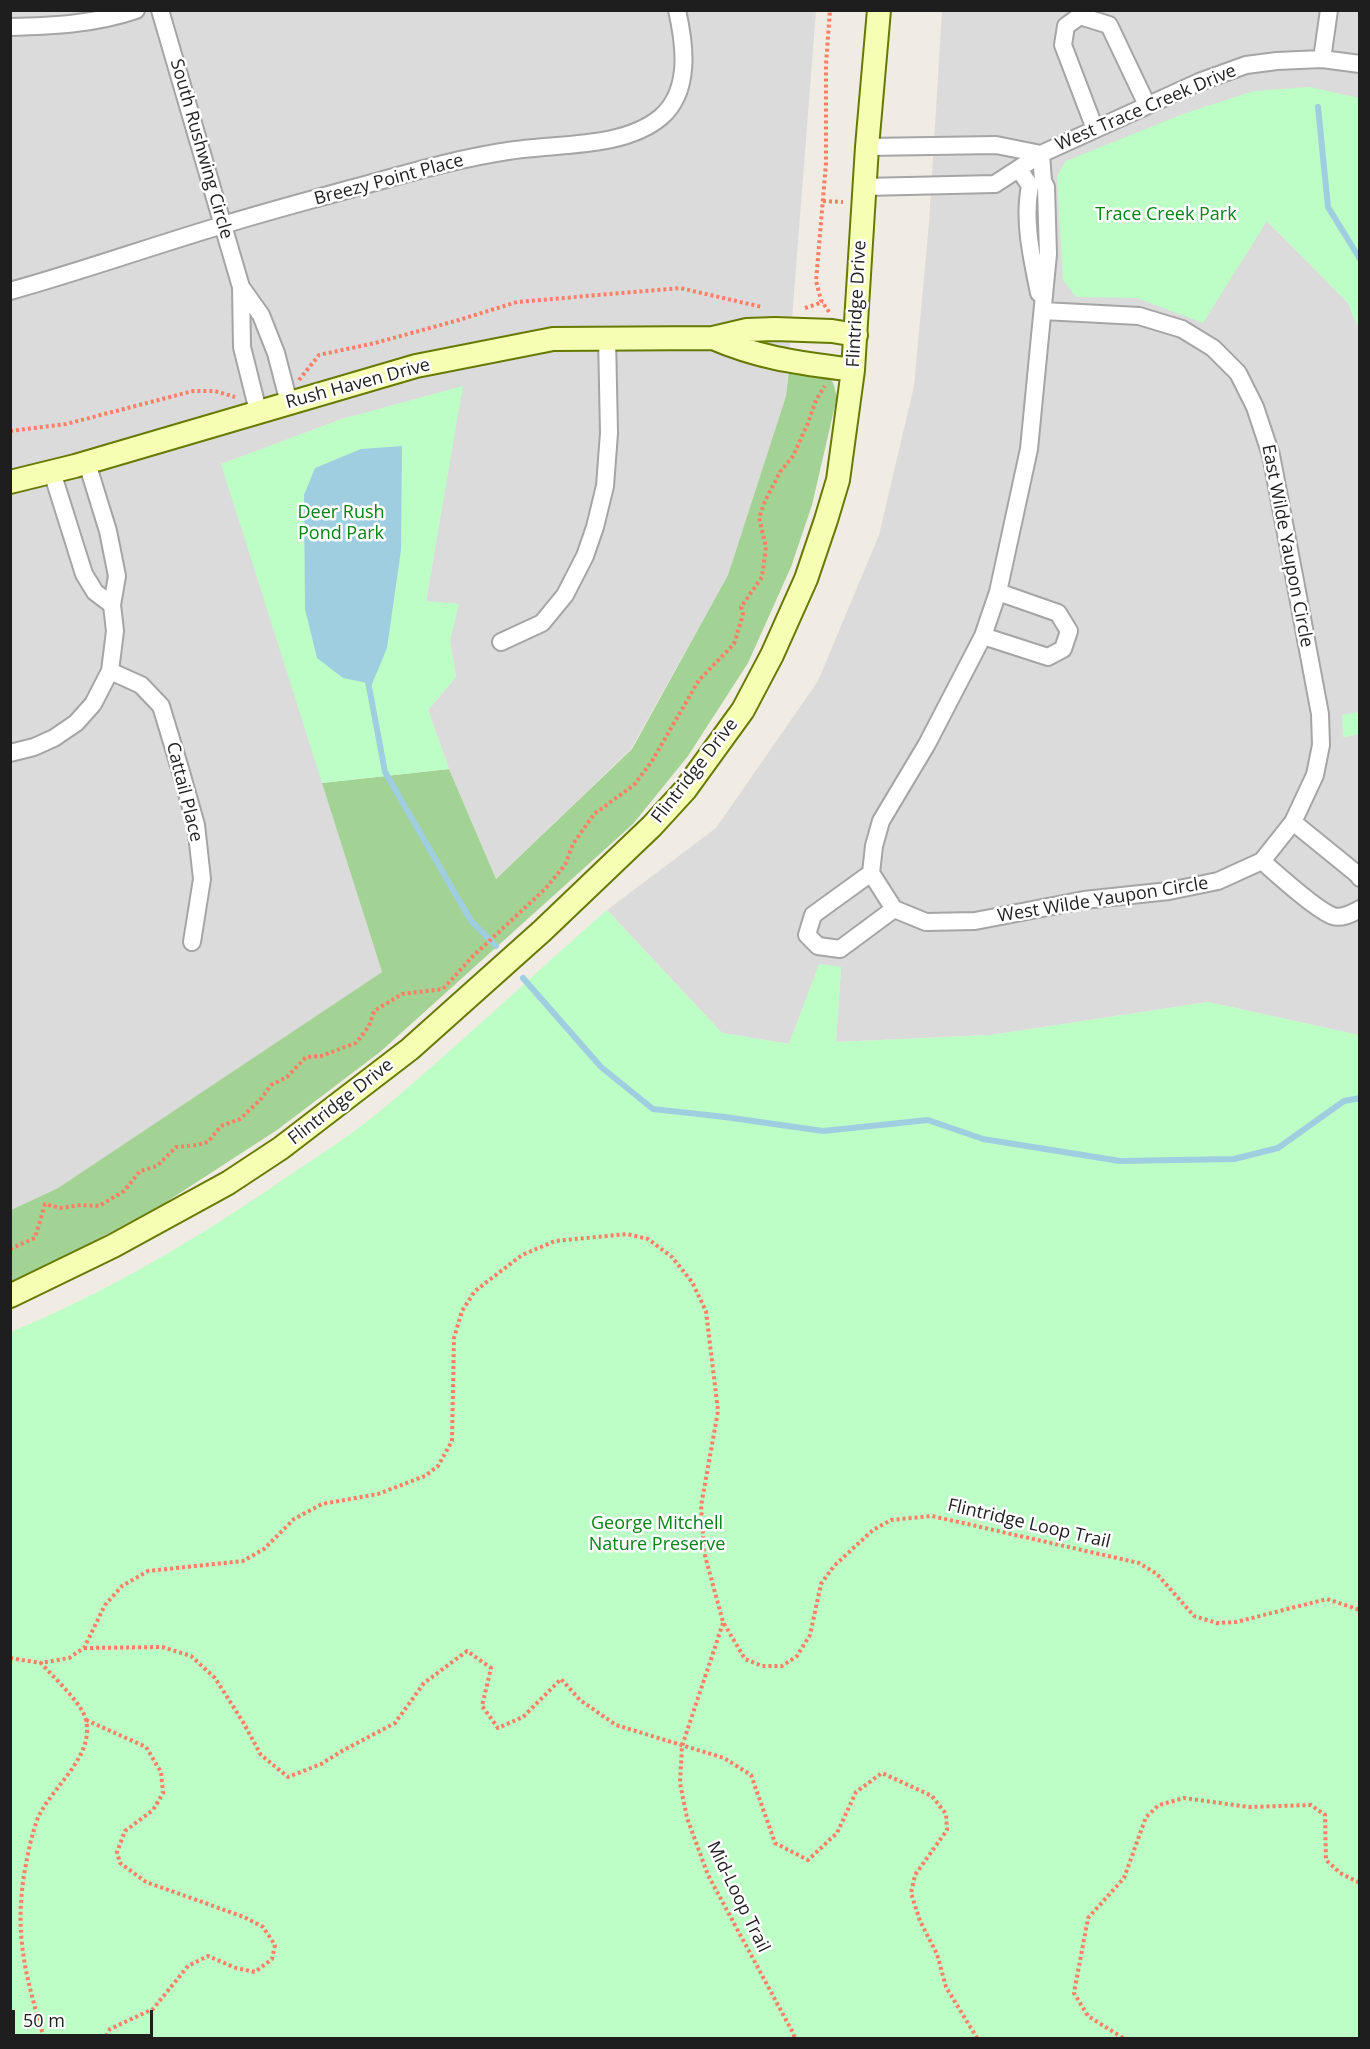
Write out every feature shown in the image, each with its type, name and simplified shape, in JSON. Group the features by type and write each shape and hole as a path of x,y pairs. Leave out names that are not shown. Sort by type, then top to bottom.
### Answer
{"street":[{"path":"10,27 58,26 115,17 136,10"},
{"name":"South Rushwing Circle","path":"160,10 241,287 242,347 258,411"},
{"name":"Breezy Point Place","path":"10,291 224,225 435,166 508,151 621,137 645,128 663,115 680,91 684,61 682,31 677,10"},
{"name":"Flintridge Drive","path":"10,1296 42,1282 228,1183 281,1148 410,1049 542,931 652,826 685,790 743,710 772,655 806,579 838,480 851,399 864,187 879,10"},
{"path":"1322,59 1329,10"},
{"path":"1095,129 1063,45 1066,26 1080,16 1109,25 1147,105"},
{"name":"West Trace Creek Drive","path":"864,187 995,184 1041,154 1198,82 1246,65 1278,60 1322,59 1359,64"},
{"name":"West Trace Creek Drive","path":"867,147 996,145 1041,154"},
{"path":"871,873 813,915 807,935 819,946 840,949 894,909 871,873 874,846 881,821 927,744 983,636 998,592 1029,449 1043,311 1048,254 1046,188 1043,181 1041,154"},
{"path":"1019,169 1030,186 1026,206 1032,257 1043,311"},
{"name":"South Rushwing Circle","path":"241,287 261,315 276,353 289,403"},
{"name":"East Wilde Yaupon Circle","path":"1043,311 1139,316 1182,329 1213,348 1238,373 1251,398 1271,455 1320,714 1321,745 1316,775 1293,822"},
{"name":"Rush Haven Drive","path":"10,482 87,463 416,366 553,339 713,338 747,330 776,329 832,331 856,335"},
{"path":"501,642 542,623 565,595 585,556 605,486 609,433 607,337"},
{"name":"Rush Haven Drive","path":"713,338 736,348 771,358 853,370"},
{"path":"10,753 34,747 54,738 76,723 93,704 110,671 115,631 112,605 117,576 108,531 87,463"},
{"path":"52,472 84,574 95,592 112,605"},
{"path":"983,636 1048,657 1063,650 1069,631 1058,613 998,592"},
{"name":"Cattail Place","path":"110,671 141,685 160,706 182,772 196,825 202,879 192,942"},
{"path":"1293,822 1359,878"},
{"name":"West Wilde Yaupon Circle","path":"894,909 926,922 975,921 1084,900 1169,891 1218,881 1262,861 1293,822"},
{"path":"1262,861 1318,907 1334,917 1347,915 1359,909"}],"path":[{"path":"830,10 826,64 826,163 816,280 821,300 833,319 832,331"},
{"path":"823,201 845,202"},
{"path":"10,1249 35,1238 45,1204 60,1208 81,1205 99,1206 124,1191 140,1171 157,1166 176,1146 208,1142 221,1126 240,1119 261,1099 271,1085 286,1077 306,1057 321,1056 356,1043 369,1026 374,1011 402,994 443,989 471,958 545,890 565,865 573,844 594,814 634,785 652,760 699,680 734,644 743,614 741,607 762,577 766,547 759,518 780,472 793,456 816,400 829,379 830,367"},
{"name":"Flintridge Loop Trail","path":"84,1648 105,1605 122,1586 148,1571 243,1561 264,1549 294,1519 322,1504 378,1494 425,1476 438,1466 452,1441 454,1338 462,1311 475,1291 522,1255 555,1241 627,1234 648,1239 672,1257 692,1282 706,1311 718,1411 701,1506 704,1552 723,1623 745,1659 762,1666 782,1666 797,1656 810,1635 821,1584 834,1566 873,1530 891,1520 932,1516 1139,1563 1157,1574 1194,1616 1217,1623 1236,1622 1327,1599 1359,1610"},
{"name":"Mid-Loop Trail","path":"723,1623 682,1746 680,1783 687,1818 708,1875 795,2038"},
{"path":"10,1658 41,1664 69,1658 84,1648 162,1647 191,1656 215,1678 261,1755 288,1777 321,1764 395,1724 424,1683 466,1651 491,1668 482,1706 498,1728 523,1717 561,1679 580,1700 616,1725 724,1758 751,1775 775,1843 808,1860 837,1833 855,1792 882,1773 932,1796 946,1814 946,1830 915,1875 911,1893 920,1921 937,1954 946,1987 977,2038"},
{"path":"41,1664 80,1708 86,1720 86,1742 79,1757 40,1814 32,1836 21,1888 19,1918 21,1952 44,2038"},
{"path":"86,1720 146,1747 161,1772 162,1793 153,1810 125,1831 117,1852 120,1863 146,1882 244,1917 263,1927 275,1945 272,1959 255,1972 236,1968 208,1956 188,1966 153,2009 110,2029 105,2038"},
{"path":"1123,2038 1088,2016 1074,1993 1088,1918 1124,1878 1146,1817 1159,1805 1184,1798 1249,1807 1311,1805 1325,1815 1326,1860 1340,1873 1359,1883"}],"shaded area":[{"path":"11,11 816,11 786,396 728,575 631,749 496,879 449,769 428,710 456,677 450,641 458,604 426,602 462,387 342,419 222,464 382,972 58,1188 11,1210"},
{"path":"942,11 1359,11 1359,198 1267,221 1348,303 1359,329 1360,712 1343,715 1343,737 1359,734 1359,1035 1208,1002 991,1035 836,1042 841,967 819,965 789,1044 722,1033 607,910 716,828 818,681 879,535 914,386 929,223"}],"green space":[{"name":"Trace Creek Park","path":"1310,87 1359,98 1359,329 1348,303 1267,221 1203,323 1137,298 1076,297 1063,280 1057,176 1066,161 1183,114 1254,91"},
{"path":"789,369 822,373 833,382 837,397 812,505 791,567 748,663 688,756 633,824 380,1052 277,1130 163,1204 11,1283 11,1210 58,1188 382,972 322,783 449,769 496,879 632,749 728,575 786,396"},
{"name":"Deer Rush Pond Park","path":"463,386 426,601 459,604 450,641 456,677 428,710 449,769 322,783 221,464 342,419"},
{"path":"1359,712 1359,734 1343,737 1342,715"},
{"name":"George Mitchell Nature Preserve","path":"607,910 722,1033 789,1044 819,964 841,967 836,1042 991,1035 1208,1002 1359,1035 1359,2038 11,2038 11,1332 83,1299 153,1262 221,1221 340,1141 418,1079"}],"water":[{"path":"402,446 401,550 387,648 372,684 343,678 317,658 305,609 304,495 315,468 361,449"}],"waterway":[{"path":"1318,107 1328,207 1360,259"},
{"path":"367,676 385,772 471,921 496,946"},
{"path":"523,978 601,1067 653,1109 823,1131 928,1120 983,1139 1120,1161 1234,1159 1278,1148 1344,1101 1360,1098"}]}
